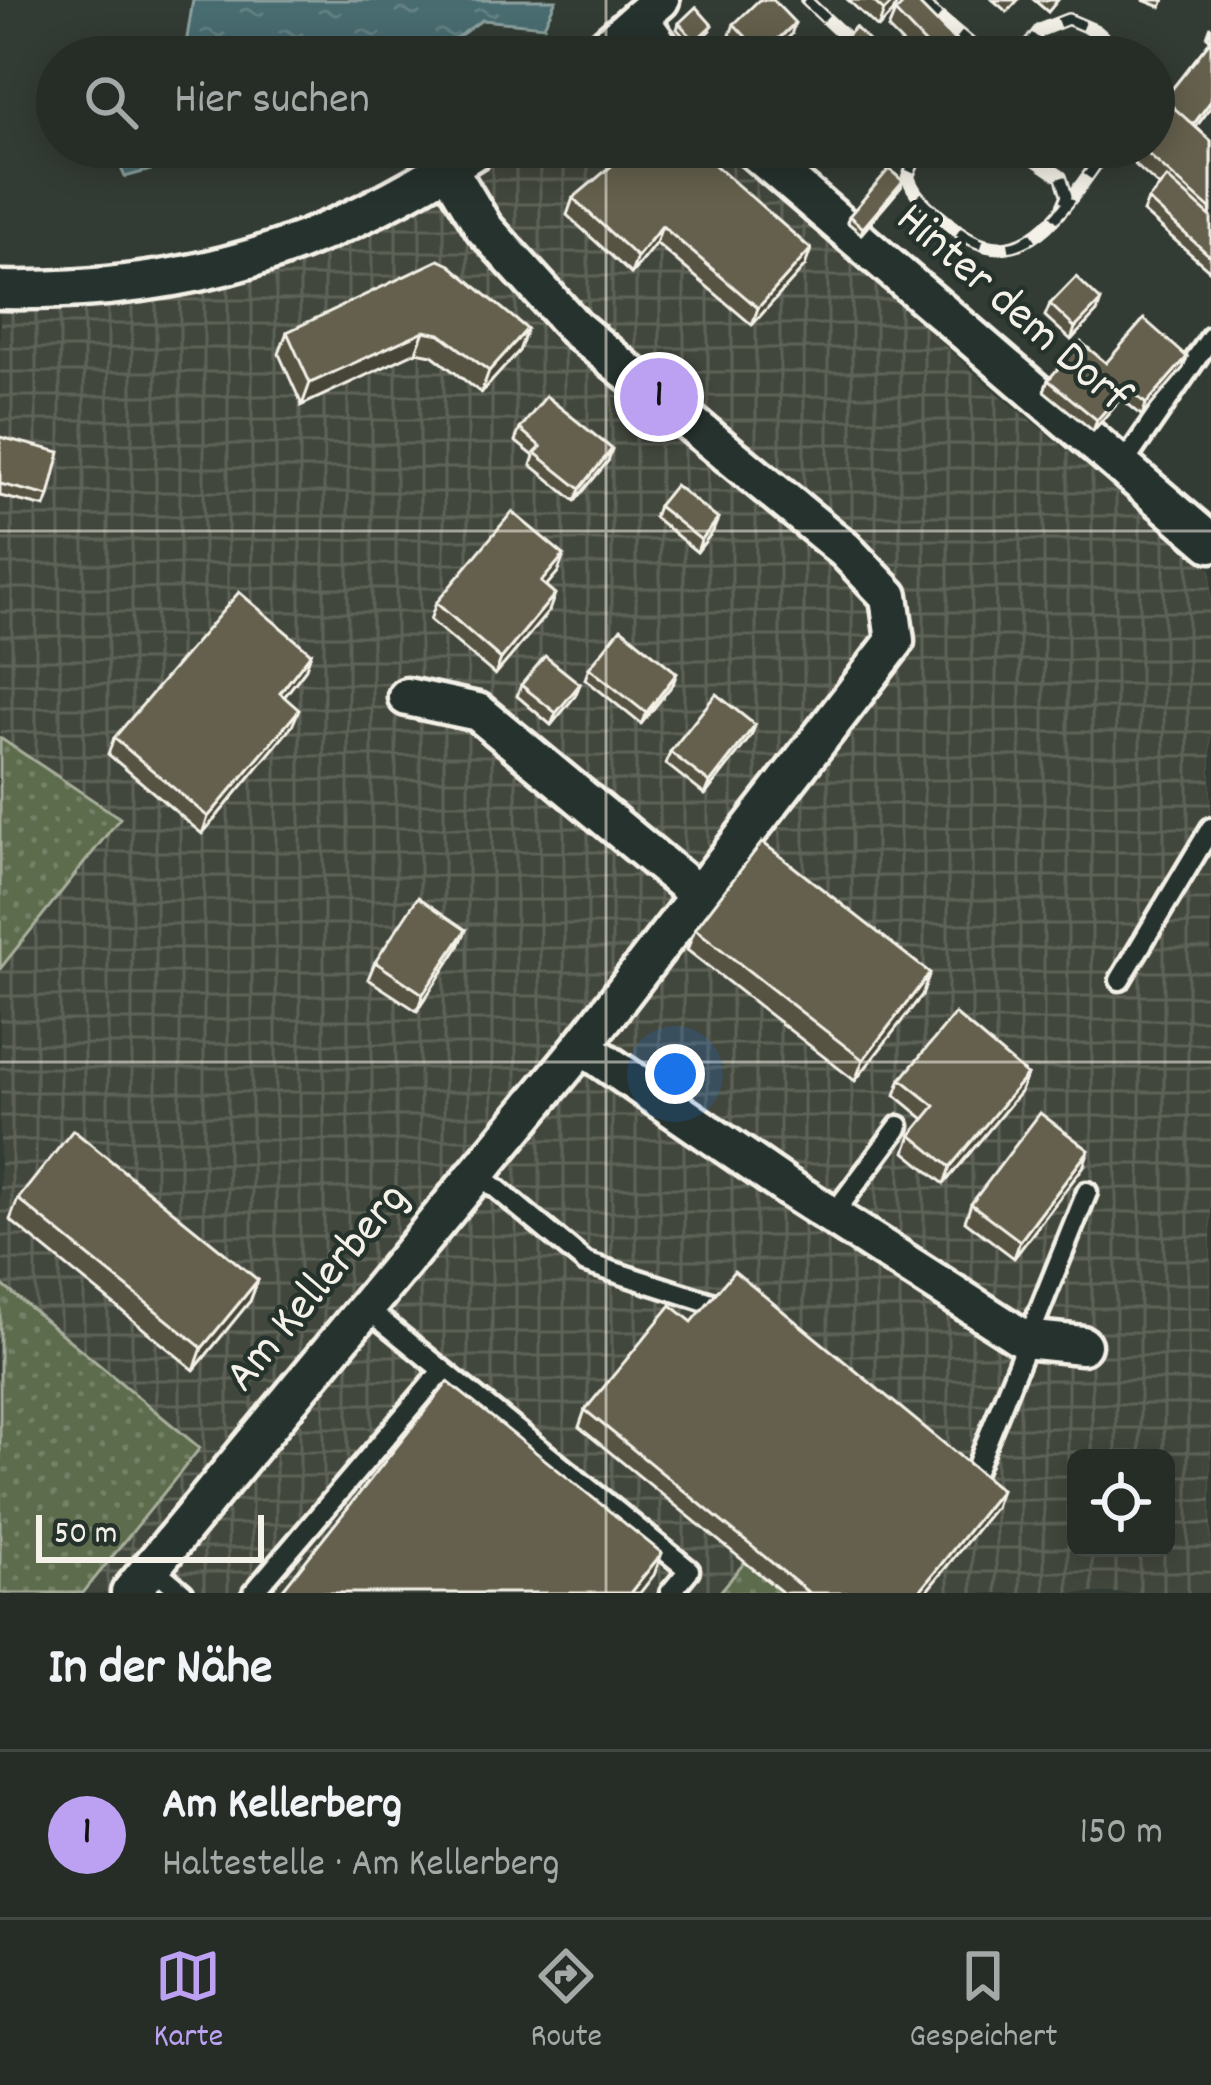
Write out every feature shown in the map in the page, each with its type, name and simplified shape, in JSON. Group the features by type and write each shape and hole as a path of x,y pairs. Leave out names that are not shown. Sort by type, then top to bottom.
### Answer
{"street":[{"path":"618,36 650,9"},
{"path":"0,290 155,284 230,269 365,216 448,168"},
{"name":"Am Kellerberg","path":"141,1580 582,1046 895,641 889,596 845,550 575,328 484,227 448,168"},
{"name":"Hinter dem Dorf","path":"773,168 1211,543"},
{"path":"407,697 478,712 700,896"},
{"path":"582,1046 1024,1339 1082,1345"}],"lane":[{"path":"1120,469 1211,337"},
{"path":"1120,980 1211,828"},
{"path":"832,1216 899,1126"},
{"path":"478,1173 586,1263 715,1304"},
{"path":"969,1486 1024,1339 1087,1192"},
{"path":"366,1309 689,1570 670,1593"},
{"path":"253,1593 442,1371"},
{"path":"141,1580 183,1593"}],"shaded area":[{"path":"433,168 753,168 984,382 1211,569 1211,1593 0,1593 0,294 230,269"}],"green space":[{"path":"0,738 120,818 0,969"},
{"path":"0,1283 200,1448 83,1593 0,1593"},
{"path":"745,1562 783,1593 719,1593"}],"water":[{"path":"193,0 556,0 544,26 482,20 459,36 187,36"},
{"path":"121,168 158,168 125,177"}],"building":[{"path":"759,0 773,0 795,23 781,36 745,36 734,24"},
{"path":"872,0 895,0 884,11"},
{"path":"907,0 915,0 950,36 918,36 895,12"},
{"path":"696,7 712,25 700,36 691,36 679,23"},
{"path":"1211,40 1211,101 1193,125 1175,109 1175,85"},
{"path":"1175,109 1211,141 1211,210 1164,168 1175,168"},
{"path":"609,168 718,168 811,249 758,308 662,226 637,257 573,198"},
{"path":"889,169 903,181 863,228 849,216"},
{"path":"1167,178 1211,217 1211,257 1148,200"},
{"path":"439,260 527,329 489,371 440,334 424,331 310,383 287,332"},
{"path":"1076,277 1101,301 1075,328 1050,304"},
{"path":"1144,319 1187,357 1146,404 1126,387 1097,420 1048,380 1081,342 1106,363"},
{"path":"546,396 612,449 580,489 535,453 541,447 520,429"},
{"path":"0,437 60,452 49,496 0,484"},
{"path":"675,485 718,519 701,540 658,506"},
{"path":"512,512 564,555 541,582 555,594 501,659 436,603"},
{"path":"239,592 311,653 280,693 299,710 208,817 114,738"},
{"path":"621,628 677,673 646,713 589,668"},
{"path":"545,656 580,684 556,713 521,685"},
{"path":"716,694 755,725 710,783 670,752"},
{"path":"762,842 930,973 863,1060 695,929"},
{"path":"418,897 466,930 423,994 375,962"},
{"path":"955,1014 1027,1075 950,1167 911,1135 935,1106 901,1079"},
{"path":"1040,1113 1089,1150 1020,1241 971,1204"},
{"path":"73,1130 258,1280 202,1348 18,1199"},
{"path":"734,1271 1001,1490 918,1593 809,1593 585,1410 671,1305 692,1322"},
{"path":"448,1382 662,1553 630,1593 280,1593"}],"railway":[{"path":"806,0 845,36"},
{"path":"918,0 961,36"},
{"path":"1035,36 1068,19 1102,36"},
{"path":"912,168 908,176 919,197 950,225 977,242 1001,247 1023,242 1043,230 1093,168"},
{"path":"1048,168 1061,177 1067,196 1061,210"}],"place":[{"name":"Am Kellerberg","path":"659,397"}]}
